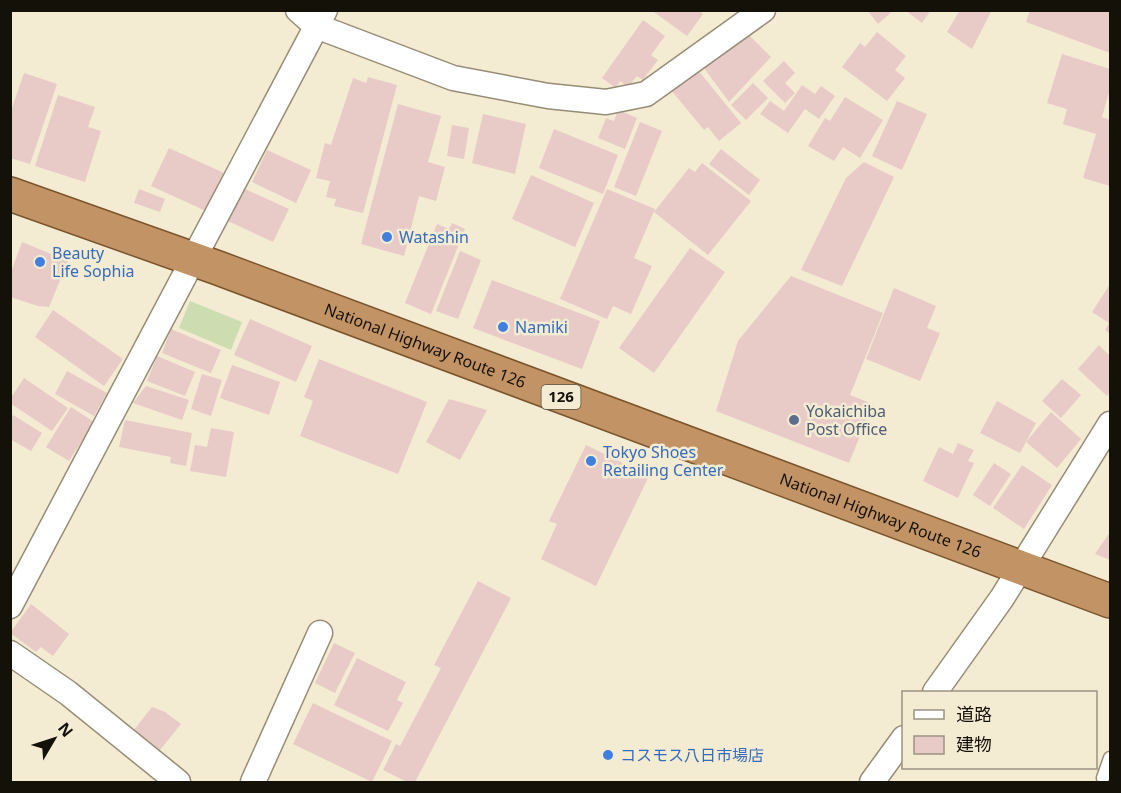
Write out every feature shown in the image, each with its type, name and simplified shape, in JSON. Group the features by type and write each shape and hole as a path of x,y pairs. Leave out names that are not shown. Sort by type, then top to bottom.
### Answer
{"highway":[{"name":"National Highway Route 126","path":"10,194 193,259 1110,601"}],"street":[{"path":"10,606 193,259 313,16 453,78 548,96 606,102 646,94 744,15"},
{"path":"936,691 1002,598 1110,424"},
{"path":"253,783 320,633"},
{"path":"10,653 68,693 178,783"},
{"path":"872,783 902,739"}],"lane":[{"path":"1103,778 1110,758"}],"green space":[{"path":"190,301 242,322 231,350 179,328"}],"building":[{"path":"651,10 698,10 703,14 687,36"},
{"path":"867,10 894,10 878,24"},
{"path":"905,10 931,10 922,23"},
{"path":"960,10 992,10 972,49 947,32"},
{"path":"1030,10 1110,10 1110,53 1026,22"},
{"path":"643,20 665,36 651,55 658,60 643,80 637,76 628,87 620,81 616,88 602,78"},
{"path":"877,32 906,56 895,70 905,78 887,101 842,67 860,43 865,47"},
{"path":"749,35 771,57 729,102 704,68"},
{"path":"1062,54 1110,69 1110,89 1102,117 1110,120 1110,186 1083,178 1096,134 1063,124 1067,109 1047,103"},
{"path":"784,61 795,73 785,83 795,93 785,103 763,81"},
{"path":"697,69 741,123 719,141 708,127 704,130 671,90"},
{"path":"24,73 57,84 30,164 10,158 10,114"},
{"path":"368,77 397,85 363,213 334,206 336,199 326,197 330,181 316,178 325,143 331,145 353,78 366,83"},
{"path":"753,83 768,98 746,120 731,105"},
{"path":"802,85 815,94 821,86 835,96 819,119 805,109 788,133 760,114 770,101 784,111"},
{"path":"58,95 95,107 88,127 101,131 85,182 35,166"},
{"path":"845,97 883,120 860,158 843,147 834,161 808,146 825,118 830,121"},
{"path":"897,101 927,114 902,170 872,156"},
{"path":"398,104 441,116 428,162 445,167 436,201 419,196 404,256 361,244"},
{"path":"618,110 637,118 625,149 598,138 606,118 614,121"},
{"path":"483,114 526,124 515,174 472,163"},
{"path":"640,122 662,131 636,196 614,187"},
{"path":"452,125 469,128 464,159 447,156"},
{"path":"554,129 618,155 603,194 539,168"},
{"path":"169,148 224,173 206,211 151,186"},
{"path":"721,149 760,180 749,195 709,164"},
{"path":"267,150 311,170 296,203 252,182"},
{"path":"864,162 894,177 842,286 801,270 846,178"},
{"path":"702,163 751,201 708,255 654,212 689,168 695,172"},
{"path":"531,175 594,203 575,247 512,219"},
{"path":"243,188 289,209 273,242 228,221"},
{"path":"139,189 165,199 160,212 134,203"},
{"path":"607,189 655,209 634,258 652,266 631,314 613,306 607,319 560,299"},
{"path":"452,223 465,229 431,314 405,303 437,224 449,229"},
{"path":"22,242 68,261 49,307 10,297 10,275"},
{"path":"690,248 725,272 654,373 619,348"},
{"path":"460,251 481,260 458,319 436,311"},
{"path":"791,276 883,313 850,395 873,404 849,463 716,411 738,341"},
{"path":"492,280 600,321 582,369 473,328"},
{"path":"1110,284 1110,334 1105,330 1109,323 1092,312"},
{"path":"894,288 936,306 927,328 940,333 920,381 866,359"},
{"path":"53,310 123,359 104,386 35,337"},
{"path":"250,319 312,346 296,382 234,355"},
{"path":"171,329 221,350 211,373 162,353"},
{"path":"1099,345 1110,356 1110,392 1107,396 1078,369"},
{"path":"157,356 195,372 185,396 147,381"},
{"path":"319,359 427,402 398,474 300,436 313,401 304,397"},
{"path":"232,365 280,382 269,415 220,398"},
{"path":"67,371 107,393 94,416 55,394"},
{"path":"202,374 222,380 211,416 191,409"},
{"path":"24,378 68,408 52,431 10,403 10,399"},
{"path":"1062,379 1081,395 1061,418 1042,401"},
{"path":"146,386 189,400 182,420 133,403"},
{"path":"449,399 487,410 460,460 426,442"},
{"path":"997,401 1036,423 1020,453 980,433"},
{"path":"71,407 94,422 69,461 46,447"},
{"path":"1051,412 1081,439 1057,468 1026,442"},
{"path":"13,415 42,433 31,451 10,439 10,419"},
{"path":"125,420 192,433 186,466 170,463 171,457 119,447"},
{"path":"211,428 234,432 226,477 190,471 195,445 207,447"},
{"path":"958,443 974,450 968,461 974,463 958,498 923,481 939,447 953,454"},
{"path":"586,445 649,476 596,586 541,559 557,524 549,521"},
{"path":"994,463 1011,474 990,506 973,495"},
{"path":"1022,465 1052,485 1024,529 993,508"},
{"path":"1110,532 1110,560 1095,554"},
{"path":"478,581 511,598 415,782 407,782 383,770 396,744 400,746 441,668 434,665"},
{"path":"31,604 69,634 53,656 41,647 36,652 10,633"},
{"path":"334,643 355,653 335,693 315,683"},
{"path":"357,658 406,682 397,700 403,703 388,731 334,705"},
{"path":"313,703 392,741 372,782 293,744"},
{"path":"152,707 165,712 181,724 160,750 134,730"}],"place":[{"name":"Watashin","path":"387,237"},
{"name":"Beauty Life Sophia","path":"40,262"},
{"name":"Namiki","path":"503,327"},
{"name":"Yokaichiba Post Office","path":"794,420"},
{"name":"Tokyo Shoes Retailing Center","path":"591,461"},
{"name":"コスモス八日市場店","path":"608,755"}]}
